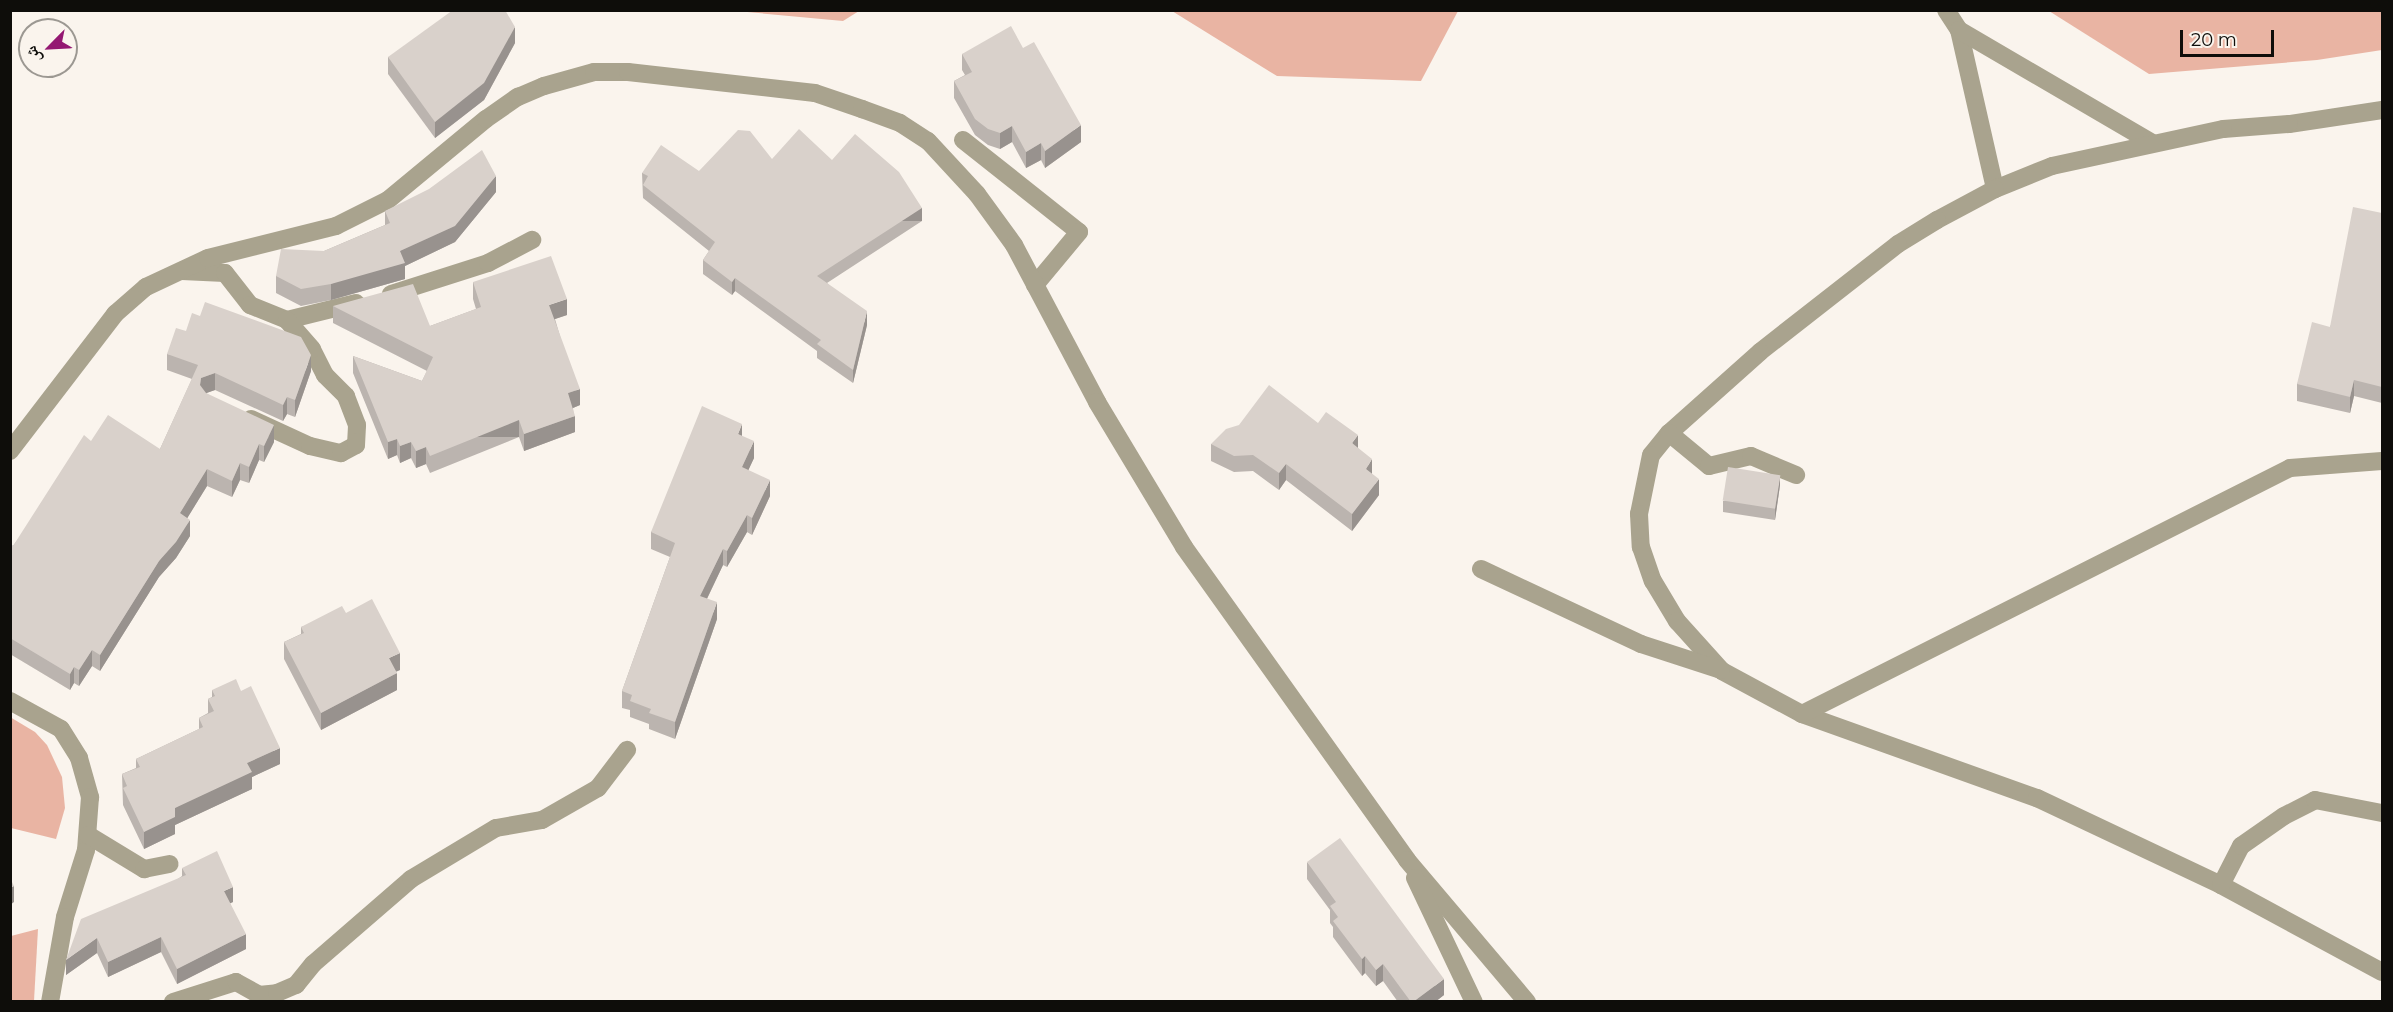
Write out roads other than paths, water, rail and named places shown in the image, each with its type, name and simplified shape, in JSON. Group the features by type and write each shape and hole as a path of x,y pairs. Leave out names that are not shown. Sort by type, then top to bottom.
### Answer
{"street":[{"path":"1946,10 1959,30 1995,189"},
{"path":"1959,30 2152,143"},
{"path":"10,451 115,314 146,287 174,271 208,258 336,226 388,200 518,97 571,76 628,72 815,93 900,123 928,141 977,194 1014,245 1097,402 1184,547 1407,860 1527,1002"},
{"path":"1722,671 1677,621 1653,581 1641,547 1639,514 1651,455 1669,433 1760,352 1898,244 1995,189 2052,166 2223,129 2289,124 2382,110"},
{"path":"963,140 1079,232 1035,285"},
{"path":"287,320 334,311 432,283 488,263 532,240"},
{"path":"174,271 225,273 250,305 287,320 312,349 324,375 346,396 357,425 356,445 341,453 310,446 231,409"},
{"path":"1669,433 1709,466 1751,456 1796,475"},
{"path":"1802,714 2290,468 2382,461"},
{"path":"1481,569 1641,644 1722,671 1802,714 2037,798 2221,885 2382,972"},
{"path":"10,701 61,729 79,758 90,797 88,835 64,917 50,1002"},
{"path":"173,1002 236,982 259,995 278,993 296,985 313,964 411,879 496,828 542,820 598,788 627,750"},
{"path":"2221,885 2241,846 2284,816 2315,800 2382,813"},
{"path":"88,835 144,869 170,864"},
{"path":"1407,860 1474,1002"}]}
